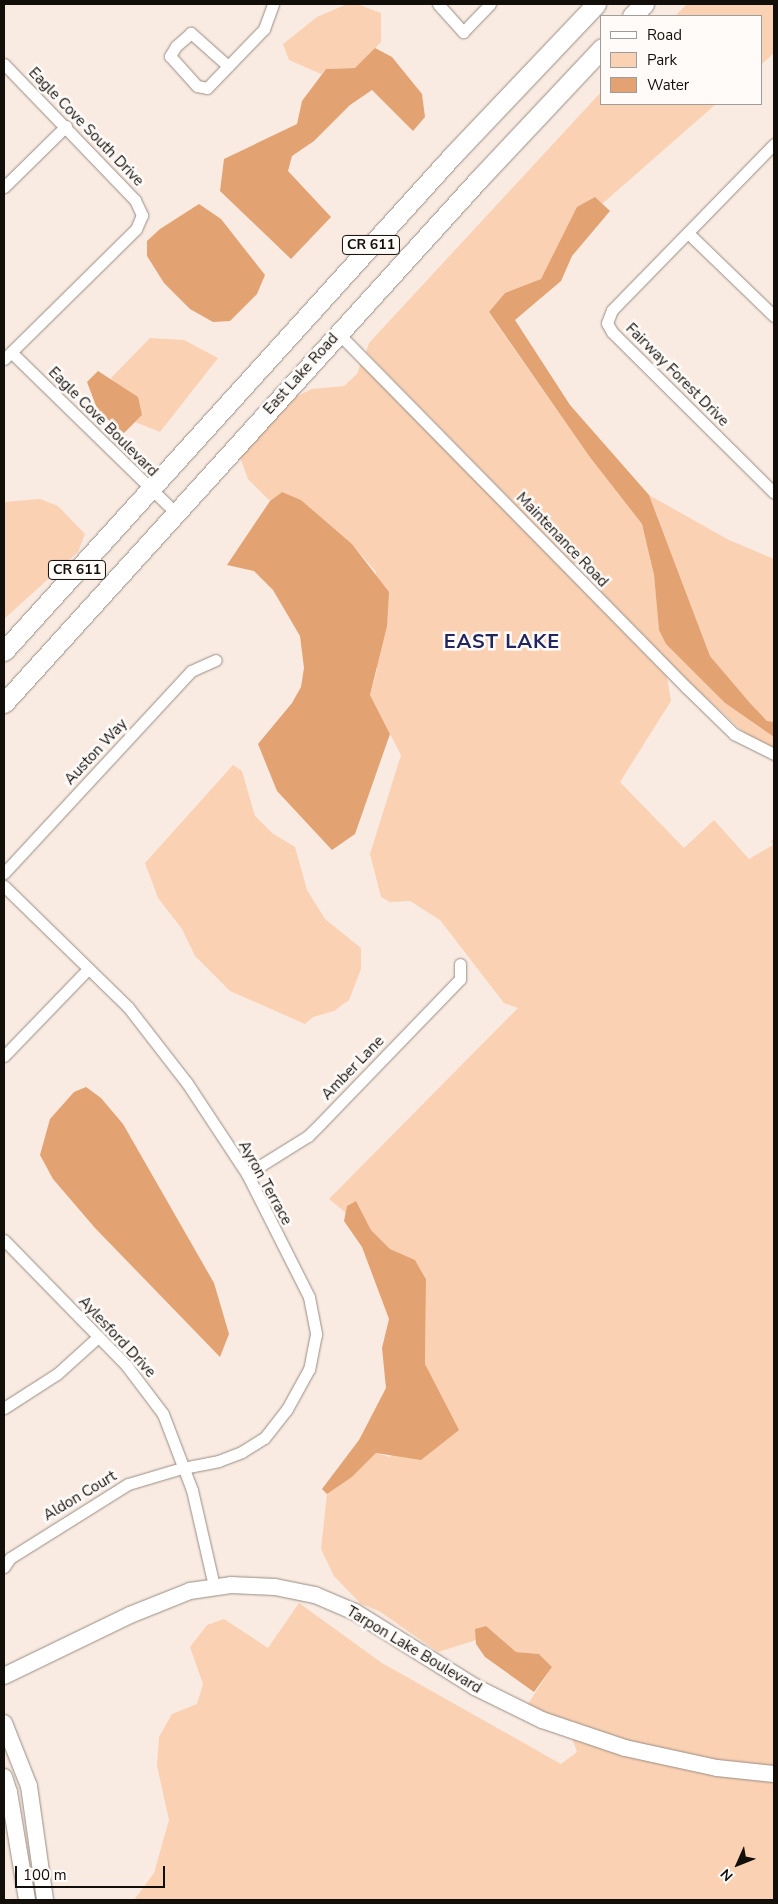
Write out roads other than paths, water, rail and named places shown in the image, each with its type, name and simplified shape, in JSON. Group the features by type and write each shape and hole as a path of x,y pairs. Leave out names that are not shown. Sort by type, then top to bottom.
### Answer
{"main road":[{"name":"CR 611","path":"4,651 452,156 596,4"},
{"path":"633,15 644,4"},
{"name":"East Lake Road","path":"4,703 338,334 600,50"}],"street":[{"path":"228,66 191,33 176,46 170,56 196,86 207,88 264,29 273,4"},
{"path":"438,4 463,32 490,4"},
{"name":"Eagle Cove South Drive","path":"4,64 66,126 135,200 142,215 136,229 7,356"},
{"path":"4,187 66,126"},
{"name":"Fairway Forest Drive","path":"774,144 689,234 612,310 607,324 612,332 774,493"},
{"path":"689,234 774,316"},
{"name":"Maintenance Road","path":"338,334 734,734 774,754"},
{"name":"Eagle Cove Boulevard","path":"7,356 176,513"},
{"name":"Auston Way","path":"4,873 191,671 216,660"},
{"name":"Ayron Terrace","path":"4,886 128,1007 187,1083 247,1174 309,1297 314,1313 314,1343 308,1368 296,1393 264,1438 242,1452 219,1461 182,1468"},
{"name":"Amber Lane","path":"247,1174 308,1136 460,979 460,964"},
{"path":"4,1056 88,969"},
{"name":"Aylesford Drive","path":"4,1240 126,1365 163,1414 201,1523 214,1586"},
{"path":"4,1408 57,1374 98,1337"},
{"name":"Aldon Court","path":"4,1567 10,1558 128,1484 182,1468"},
{"name":"Tarpon Lake Boulevard","path":"4,1676 164,1600 214,1586 275,1586 331,1601 376,1624 475,1687 542,1720 585,1736 679,1761 774,1774"},
{"path":"4,1723 29,1786 45,1900"},
{"path":"4,1777 9,1792 26,1895"}],"water":[{"path":"375,48 392,57 422,94 425,117 413,131 372,90 350,105 314,141 292,156 288,171 331,217 291,259 220,191 224,159 297,124 302,101 326,69 355,68"},
{"path":"595,197 610,211 572,256 561,281 515,320 570,405 649,495 710,656 767,721 774,722 774,737 725,703 666,644 659,630 654,575 642,524 589,456 489,312 505,293 541,279 577,207"},
{"path":"199,204 221,219 265,275 257,294 230,321 213,322 190,309 164,283 147,256 147,241 160,229"},
{"path":"98,371 138,397 142,415 124,433 98,411 87,382"},
{"path":"282,492 301,500 352,544 389,592 387,626 370,695 390,734 355,834 332,850 277,791 258,744 292,703 301,687 304,668 300,636 273,590 254,571 227,565 270,501"},
{"path":"86,1087 101,1098 123,1124 214,1283 229,1334 220,1357 95,1228 53,1179 40,1155 50,1119 74,1092"},
{"path":"356,1201 371,1230 390,1249 415,1260 426,1279 425,1364 459,1430 421,1460 376,1453 352,1477 327,1494 322,1489 359,1440 386,1388 382,1348 389,1319 362,1247 344,1221 347,1206"},
{"path":"486,1626 516,1652 539,1654 552,1667 534,1692 485,1657 476,1644 475,1629"}],"district":[{"name":"EAST LAKE","path":"502,641"}]}
